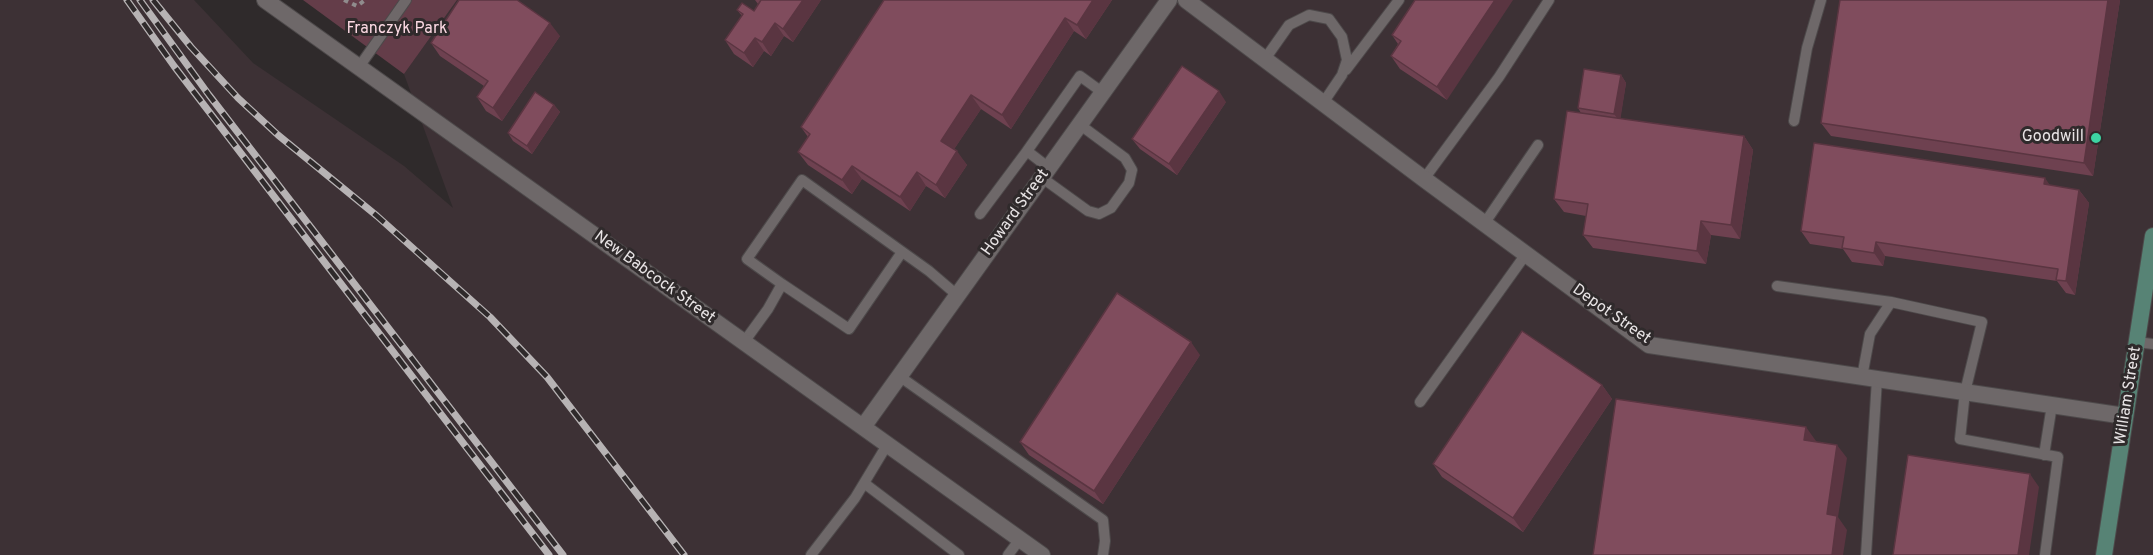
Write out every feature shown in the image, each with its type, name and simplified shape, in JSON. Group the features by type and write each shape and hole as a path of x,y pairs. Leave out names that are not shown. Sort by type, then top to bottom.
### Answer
{"main road":[{"name":"William Street","path":"2104,555 2125,416 2145,343 2153,236"}],"street":[{"name":"New Babcock Street","path":"265,0 1042,555"},
{"name":"Howard Street","path":"862,427 1168,0"},
{"name":"Depot Street","path":"1186,0 1649,345 2125,416"}],"lane":[{"path":"359,67 406,0"},
{"path":"1323,103 1399,0"},
{"path":"1424,179 1499,77 1549,0"},
{"path":"1794,121 1807,48 1821,0"},
{"path":"1265,59 1289,26 1309,15 1329,19 1342,37 1347,60 1342,75"},
{"path":"980,214 1080,76 1102,92"},
{"path":"1027,151 1045,172 1088,211 1099,213 1111,208 1129,183 1132,170 1125,158 1079,124"},
{"path":"1485,224 1538,145"},
{"path":"902,252 849,329 747,259 802,180 902,252 957,295"},
{"path":"1420,402 1526,254"},
{"path":"744,342 768,309 782,284"},
{"path":"1777,286 1891,302 1982,322 1965,392 1960,439 2058,457 2044,555"},
{"path":"1866,555 1869,334 1891,302"},
{"path":"899,376 1103,520 1105,541 1103,555"},
{"path":"2044,455 2052,405"},
{"path":"811,555 855,498 887,445"},
{"path":"864,483 959,555"},
{"path":"1008,555 1020,539"}],"path":[{"path":"344,0 357,6 365,0"}],"shaded area":[{"path":"0,0 194,0 253,63 404,166 453,208 404,74 457,0 2153,0 2153,555 0,555"}],"green space":[{"name":"Franczyk Park","path":"303,0 457,0 404,74"}],"building":[{"path":"459,0 517,0 550,23 493,108 477,97 488,81 431,43"},
{"path":"761,0 803,0 783,29 775,23 762,42 755,38 744,53 725,40 743,14 737,10 742,3 754,11"},
{"path":"884,0 1093,0 1077,25 1065,18 1002,115 971,95 941,141 957,151 936,185 917,172 900,197 852,166 842,180 798,152 810,134 801,127"},
{"path":"1415,0 1495,0 1437,87 1391,56 1401,41 1392,35"},
{"path":"1840,0 2108,0 2084,163 1821,123"},
{"path":"1182,66 1219,91 1169,164 1132,139"},
{"path":"1584,69 1621,75 1614,114 1578,108"},
{"path":"535,92 554,105 527,146 508,133"},
{"path":"1567,111 1744,136 1731,225 1701,221 1697,251 1583,235 1588,204 1554,199"},
{"path":"1814,143 2045,178 2044,184 2079,190 2066,281 2056,280 2058,269 1876,242 1874,253 1842,248 1844,237 1801,231"},
{"path":"1117,293 1191,342 1094,491 1020,442"},
{"path":"1522,331 1602,385 1513,518 1433,464"},
{"path":"1616,399 1806,427 1804,440 1837,445 1827,514 1837,516 1832,555 1593,555"},
{"path":"1908,455 2030,474 2018,555 1893,555"}],"railway":[{"path":"127,0 174,66 549,555"},
{"path":"140,0 209,95 563,555"},
{"path":"153,0 191,47 238,98 278,135 377,216 490,317 547,377 684,555"}],"place":[{"name":"Goodwill","path":"2096,138"}]}
